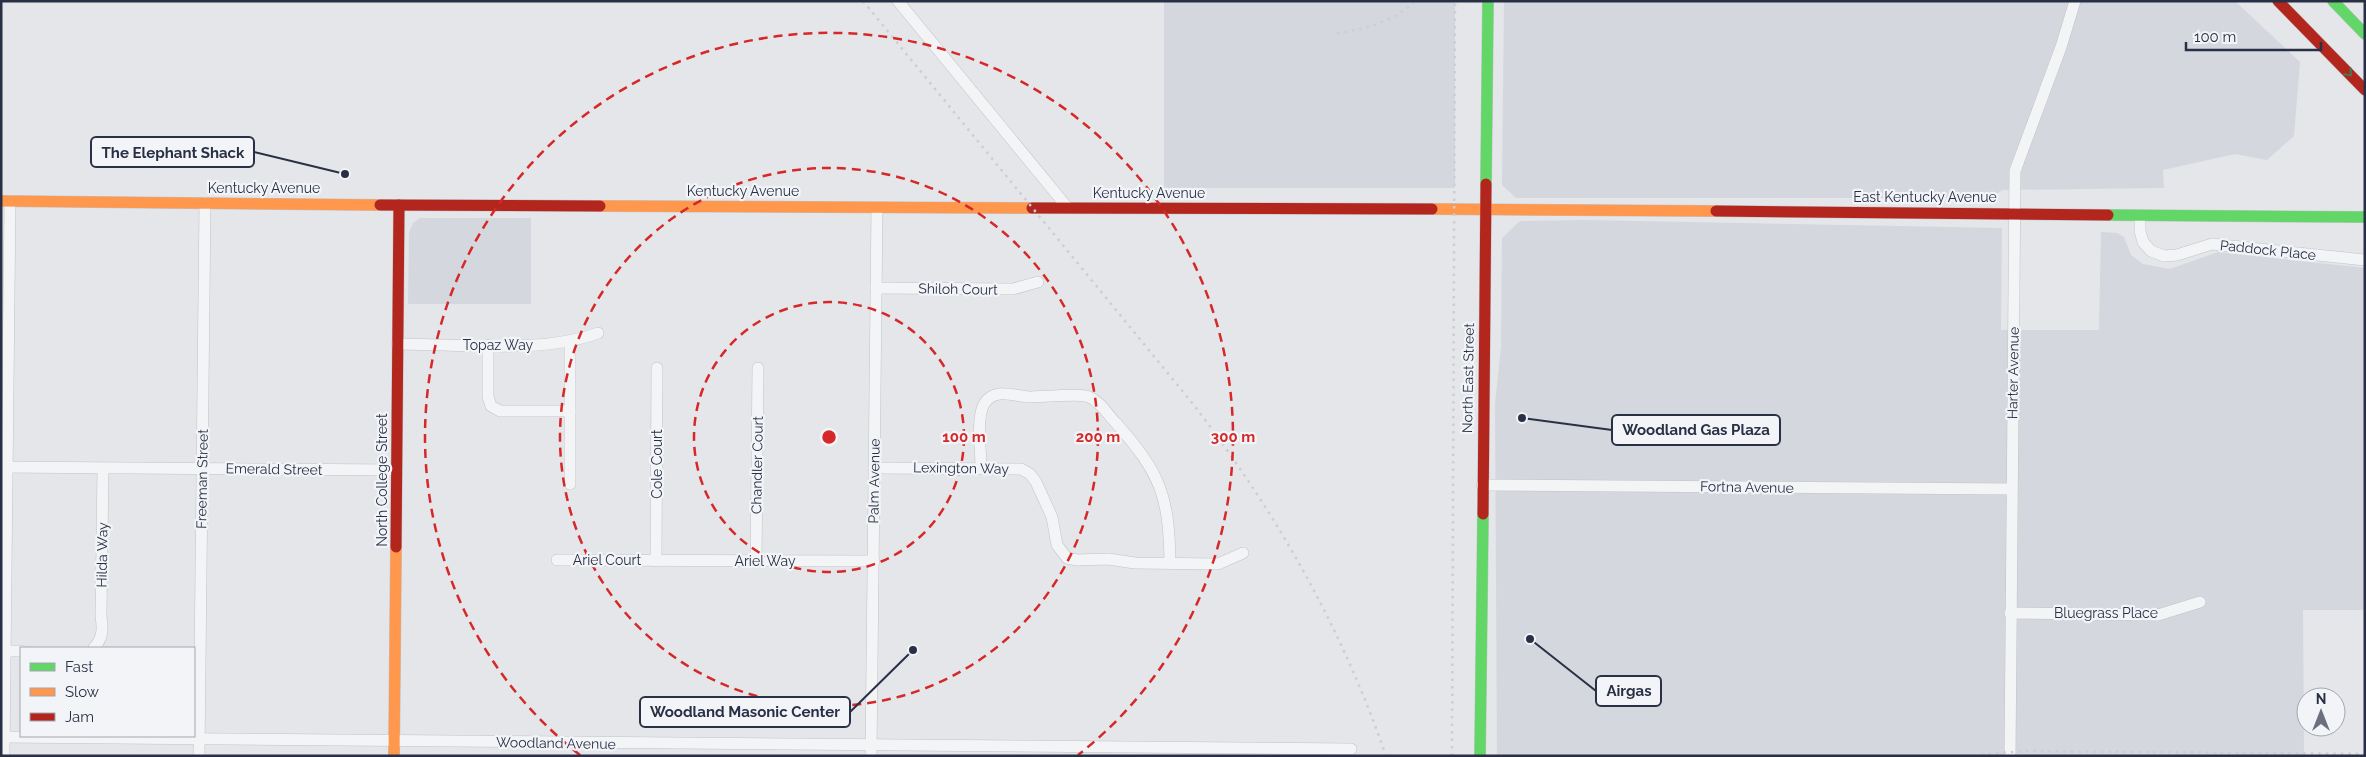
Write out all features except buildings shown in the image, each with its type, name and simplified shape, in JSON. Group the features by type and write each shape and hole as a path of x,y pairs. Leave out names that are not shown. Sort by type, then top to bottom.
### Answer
{"main road":[{"name":"North East Street","path":"1480,756 1488,1"},
{"path":"2278,1 2365,90"},
{"path":"2333,1 2365,34"},
{"path":"2344,1 2365,23"},
{"name":"Kentucky Avenue","path":"6,201 399,205 1486,209"},
{"name":"North College Street","path":"394,756 399,205"},
{"name":"East Kentucky Avenue","path":"1486,209 2365,217"}],"street":[{"path":"898,1 1067,207"},
{"name":"Harter Avenue","path":"2010,756 2015,171 2061,47 2075,1"},
{"path":"4,756 6,201"},
{"name":"Freeman Street","path":"199,756 205,203"},
{"name":"Palm Avenue","path":"871,750 877,207"},
{"name":"Paddock Place","path":"2140,216 2140,231 2144,242 2151,251 2164,256 2177,255 2212,244 2365,260"},
{"name":"Shiloh Court","path":"876,288 1013,289 1038,282"},
{"name":"Topaz Way","path":"397,344 535,345 570,341 598,333"},
{"path":"570,341 570,484"},
{"path":"488,345 488,397 491,406 500,411 570,411"},
{"name":"Cole Court","path":"656,561 658,368"},
{"name":"Chandler Court","path":"756,561 758,368"},
{"path":"981,468 980,417 988,398 1003,393 1028,396 1088,396 1098,401 1154,472 1162,490 1167,508 1170,564"},
{"name":"Emerald Street","path":"4,467 397,470"},
{"name":"Lexington Way","path":"874,468 1021,469 1030,474 1052,518 1057,545 1067,558 1078,560 1108,559 1135,563 1218,564 1243,553"},
{"name":"Hilda Way","path":"97,645 102,628 103,469"},
{"name":"Fortna Avenue","path":"1482,485 2012,489"},
{"name":"Ariel Court","path":"557,560 656,561"},
{"name":"Ariel Way","path":"656,561 874,561"},
{"name":"Bluegrass Place","path":"2010,613 2158,615 2200,602"},
{"path":"5,651 20,651"},
{"name":"Woodland Avenue","path":"3,738 394,741 871,750 1268,752 1351,749"}],"shaded area":[{"path":"1164,1 1455,1 1455,188 1164,188"},
{"path":"1504,1 2235,1 2300,62 2294,136 2267,160 2235,154 2163,170 2164,188 2003,190 1988,198 1516,198 1502,185"},
{"path":"420,218 531,218 531,304 408,304 409,233 413,223"},
{"path":"1584,220 2002,228 2001,330 2099,330 2101,232 2117,233 2124,237 2131,255 2143,264 2170,269 2218,252 2365,268 2365,610 2303,610 2304,687 2296,687 2296,737 2304,737 2304,756 1497,756 1495,404 1501,347 1502,238 1520,221"}],"railway":[{"path":"863,1 1193,404 1223,445 1279,529 1304,572 1349,662 1386,756"},
{"path":"1337,33 1379,23 1398,14 1415,1"},
{"path":"1452,756 1455,1"},
{"path":"1966,756 2024,751 2365,754"},
{"path":"1641,756 1677,756"}],"traffic: fast":[{"path":"1486,184 1488,1"},
{"path":"2333,1 2365,34"},
{"path":"2108,215 2365,217"},
{"path":"1480,756 1483,514"}],"traffic: slow":[{"path":"1,201 380,205"},
{"path":"600,206 1032,208"},
{"path":"1432,209 1716,211"},
{"path":"394,756 396,547"}],"traffic: jam":[{"path":"2278,1 2365,90"},
{"path":"1483,514 1486,184"},
{"path":"380,205 600,206"},
{"path":"396,547 399,205"},
{"path":"1032,208 1432,209"},
{"path":"1716,211 2108,215"}],"place":[{"name":"The Elephant Shack","path":"345,174"},
{"name":"Woodland Gas Plaza","path":"1522,418"},
{"name":"Airgas","path":"1530,639"},
{"name":"Woodland Masonic Center","path":"913,650"}]}
